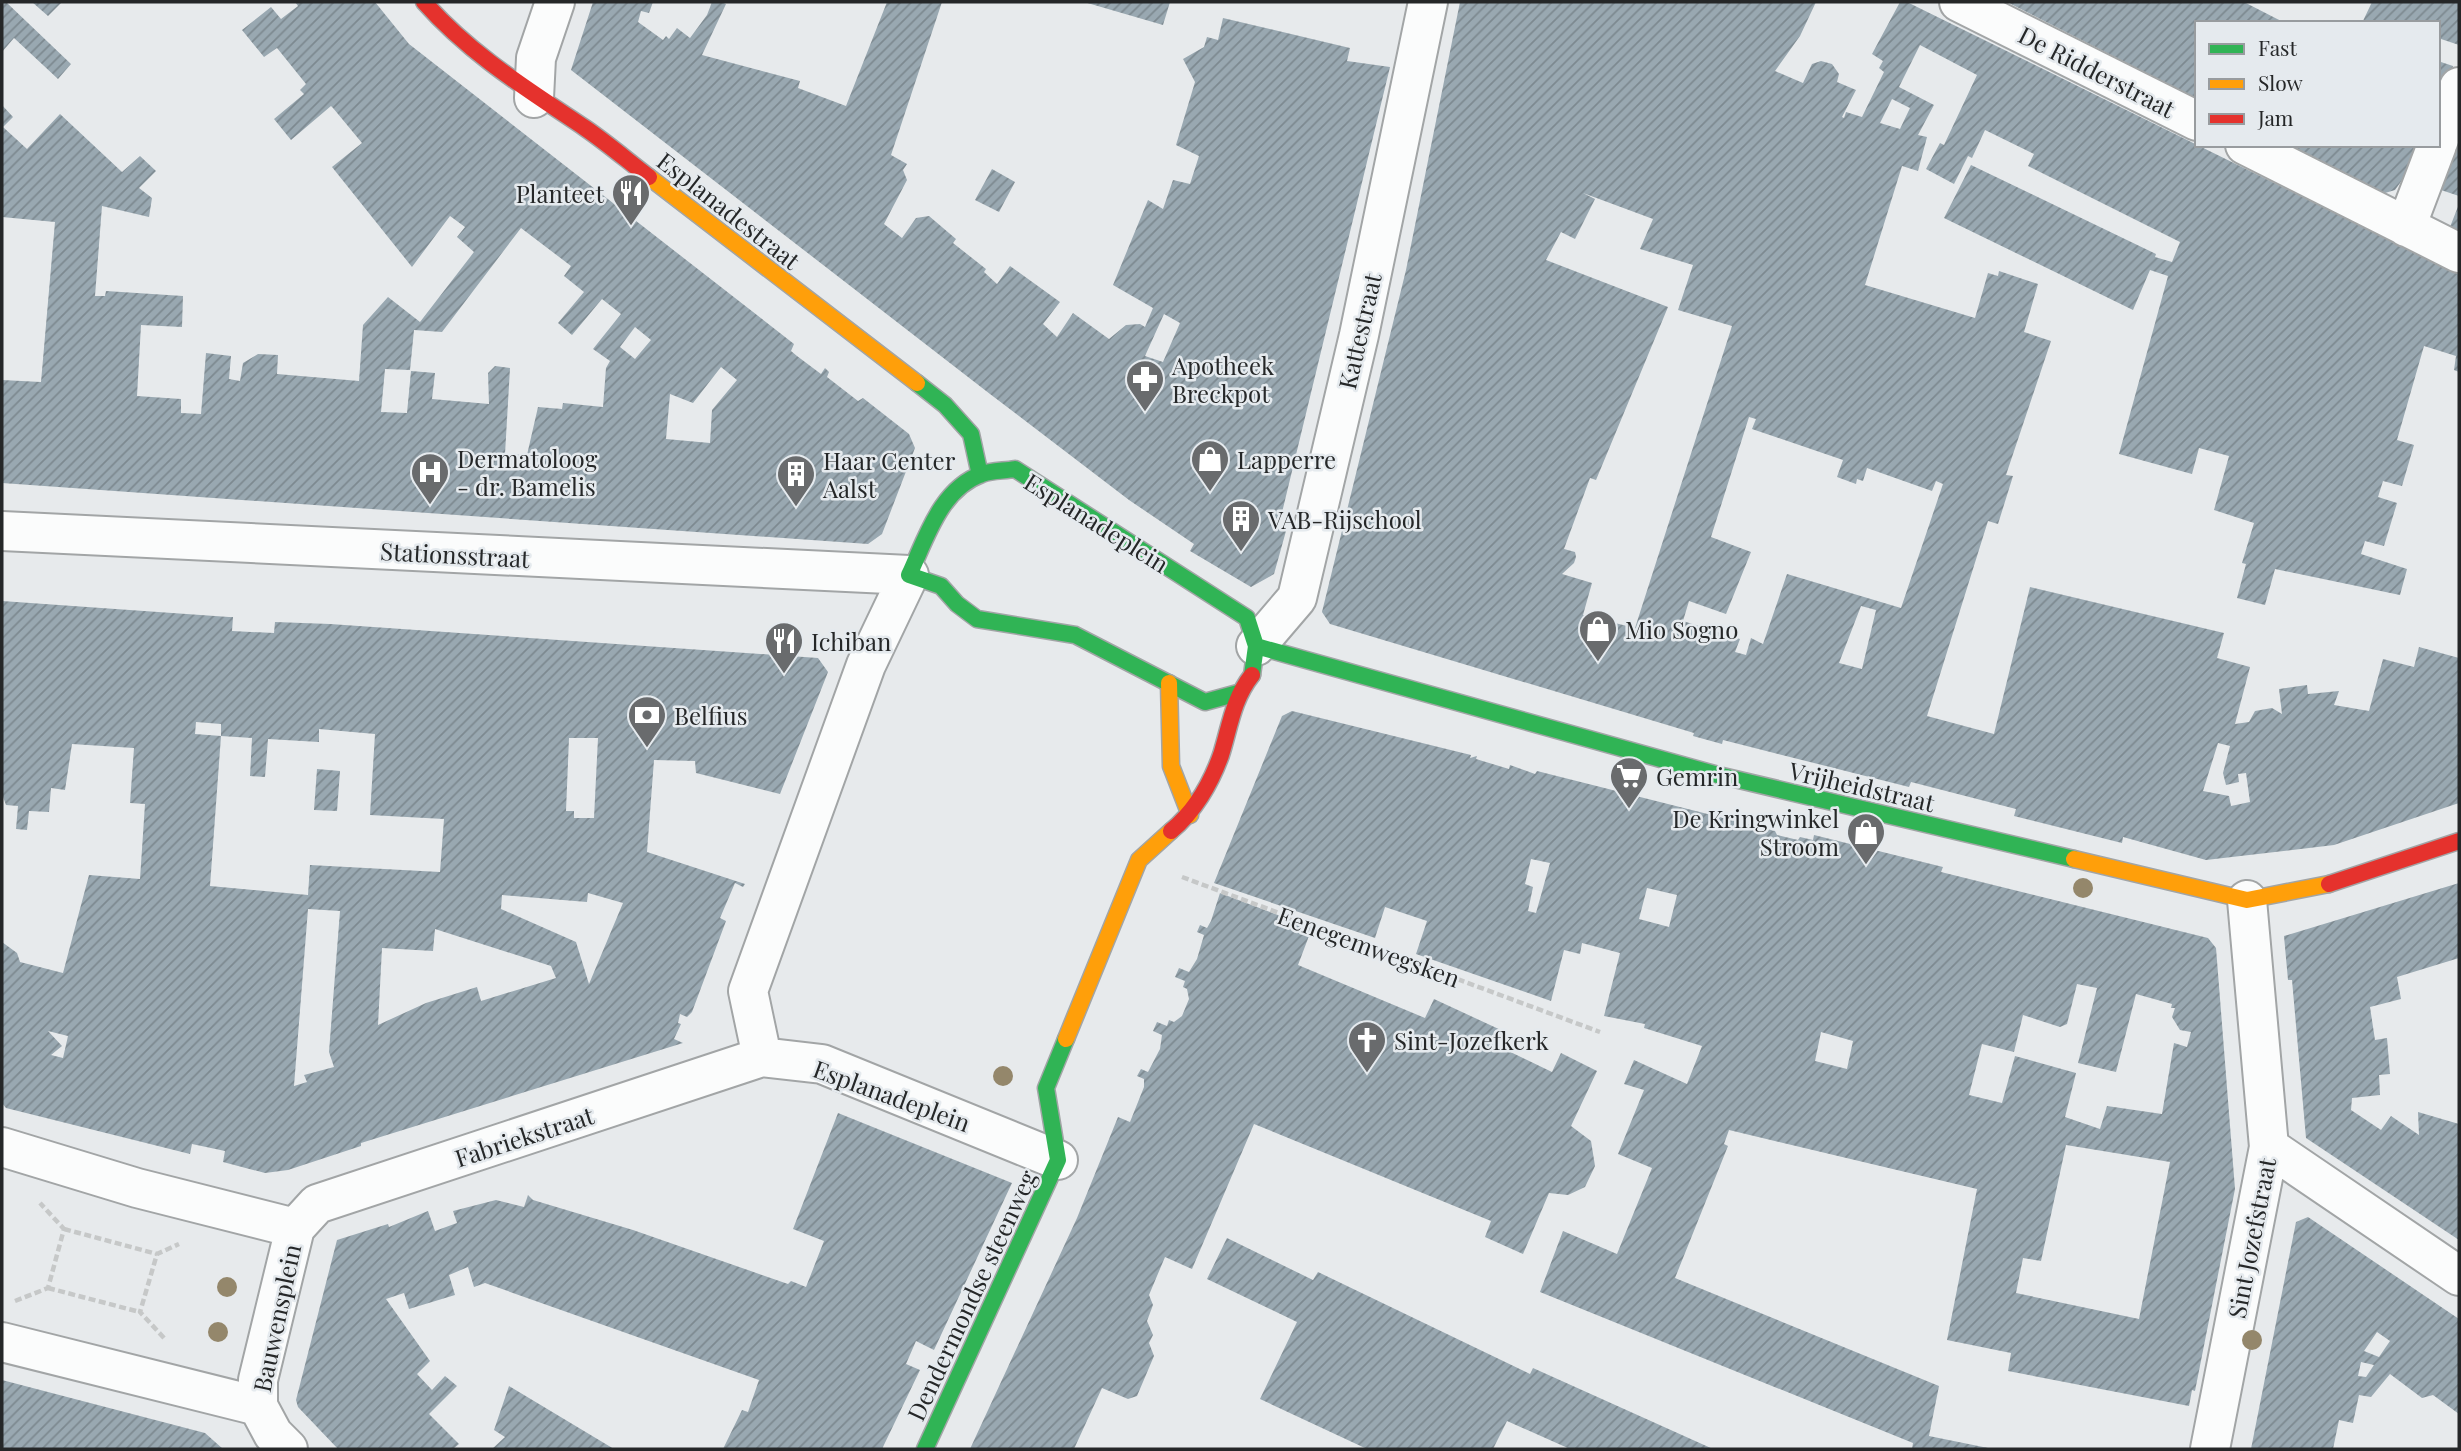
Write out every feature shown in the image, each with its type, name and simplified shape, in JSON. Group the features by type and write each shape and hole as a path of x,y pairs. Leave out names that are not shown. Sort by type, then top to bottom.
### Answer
{"street":[{"name":"Esplanadestraat","path":"424,2 439,20 534,98 585,128 945,405 971,434 980,475"},
{"path":"534,98 536,58 555,2"},
{"name":"Kattestraat","path":"1256,646 1297,598 1359,335 1427,2"},
{"name":"De Ridderstraat","path":"1959,2 2195,120"},
{"path":"2440,139 2459,87"},
{"path":"2249,147 2459,253"},
{"path":"2406,227 2437,147"},
{"name":"Esplanadeplein","path":"1058,1160 822,1064 762,1057 748,991 866,665 939,510 958,489 980,475 1014,469 1220,598 1247,618 1256,646"},
{"name":"Stationsstraat","path":"2,531 909,575"},
{"path":"909,575 941,586 957,604 977,619 1075,635 1205,702 1238,692"},
{"path":"1058,1160 1046,1088 1139,860 1190,815 1220,757 1238,692 1253,673 1256,646"},
{"name":"Vrijheidstraat","path":"1256,646 1718,775 2247,900 2339,882 2459,841"},
{"path":"1169,683 1171,766 1190,815"},
{"name":"Sint Jozefstraat","path":"2210,1449 2269,1147 2247,900"},
{"name":"Fabriekstraat","path":"295,1228 317,1204 762,1057"},
{"name":"Bauwensplein","path":"2,1147 137,1188 295,1228 258,1380 258,1406 2,1342"},
{"path":"2269,1147 2459,1276"},
{"name":"Dendermondse steenweg","path":"925,1449 1058,1160"},
{"path":"258,1406 273,1434 288,1449"}],"path":[{"name":"Eenegemwegsken","path":"1139,860 1600,1032"},
{"path":"36,1199 64,1229 157,1254 216,1226 225,1210"},
{"path":"48,1288 64,1229"},
{"path":"140,1312 157,1254"},
{"path":"13,1302 48,1288 140,1312 167,1342"}],"building":[{"path":"2,2 6,2 71,64 58,79 14,38 2,52"},
{"path":"32,2 62,2 48,16"},
{"path":"295,2 375,2 409,44 794,344 791,351 797,356 821,374 825,368 829,372 827,377 858,401 863,398 909,434 915,448 882,534 868,544 2,483 2,380 41,382 55,222 2,217 2,105 13,117 3,127 27,149 60,114 122,172 140,156 156,171 139,188 152,198 149,217 102,206 95,296 105,296 106,291 183,296 182,327 141,325 137,396 181,399 181,413 201,414 206,353 231,356 229,379 240,381 243,363 258,354 278,355 277,374 359,381 363,325 388,297 420,322 474,252 457,237 465,227 450,216 412,267 332,167 362,143 333,108 331,106 291,140 274,119 304,94 300,90 306,84 277,48 264,57 242,30 271,7 281,19 298,6","holes":["521,228 571,266 564,276 584,292 558,323 572,335 602,299 621,314 593,349 610,361 606,368 603,407 563,403 562,409 538,407 527,455 505,454 510,368 495,366 488,373 489,404 432,399 435,373 411,371 407,413 381,412 385,369 410,370 414,330 442,332","635,327 651,340 635,359 620,347","721,367 737,380 712,410 710,443 666,439 670,394 693,403"]},
{"path":"593,2 653,2 649,13 641,11 638,22 663,40 666,36 669,39 677,28 690,38 707,15 712,2 721,2 726,4 702,55 800,81 798,88 846,106 887,2 942,2 891,155 907,164 903,170 907,180 884,224 902,238 916,218 929,216 956,239 953,243 986,269 984,272 997,284 1010,266 1060,302 1043,324 1057,337 1073,313 1109,339 1126,325 1140,324 1145,327 1153,308 1113,285 1148,200 1163,209 1173,180 1190,184 1199,156 1176,145 1195,82 1183,59 1204,47 1207,37 1218,40 1223,18 1350,48 1347,61 1390,67 1278,529 1286,531 1274,574 1251,587 1190,551 1194,544 1129,500 571,70","holes":["1164,314 1180,323 1163,362 1145,356"]},
{"path":"1084,2 1170,2 1163,25"},
{"path":"1460,2 1816,2 1800,36 1775,71 1803,83 1812,64 1821,61 1832,64 1839,74 1837,82 1856,90 1842,117 1844,118 1846,112 1862,117 1884,72 1879,68 1883,61 1872,54 1900,2 1907,2 2195,144 2195,147 2201,147 2459,274 2459,372 2454,370 2456,356 2424,346 2397,440 2414,445 2402,486 2383,481 2378,497 2397,503 2384,546 2365,541 2361,554 2407,569 2400,595 2275,569 2265,605 2237,598 2246,564 2242,563 2254,523 2214,510 2229,456 2199,448 2192,474 2119,454 2168,276 2150,270 2133,310 1944,218 1971,165 2156,254 2155,257 2172,262 2180,242 2028,166 2034,154 1985,130 1972,158 1968,156 1954,184 1926,169 1940,143 1944,145 1977,75 1920,45 1899,87 1934,105 1918,135 1927,137 1918,171 1902,166 1865,285 1975,318 1988,273 1998,276 1999,271 2038,284 2024,332 2051,341 2006,475 2013,476 1998,524 1988,521 1927,716 1994,734 2030,587 2224,633 2217,658 2250,667 2235,724 2249,722 2255,711 2272,708 2282,714 2279,689 2307,685 2308,694 2339,691 2334,705 2369,711 2383,659 2414,667 2419,647 2459,658 2459,803 2334,845 2206,860 2123,837 2122,843 2014,816 2016,809 1911,782 1909,787 1723,740 1722,744 1693,736 1694,733 1330,624 1322,612 1406,270","holes":["1892,99 1910,108 1900,129 1880,123","1583,193 1653,219 1640,249 1693,265 1678,310 1732,326 1635,628 1583,615 1592,583 1562,574 1574,563 1576,557 1575,552 1564,549 1590,478 1596,480 1668,307 1546,260 1561,232 1575,239 1595,199","1749,417 1756,419 1752,429 1843,460 1837,477 1856,484 1857,479 1863,481 1867,468 1932,491 1936,481 1943,484 1901,608 1787,574 1763,644 1751,638 1746,655 1735,652 1740,639 1683,621 1689,601 1726,614 1751,552 1711,537","1861,606 1876,610 1862,669 1839,663","2218,743 2230,746 2223,773 2226,785 2239,782 2238,774 2246,773 2250,802 2231,806 2229,796 2203,791"]},
{"path":"2007,2 2244,2 2281,21 2195,21 2195,98"},
{"path":"2372,2 2459,2 2459,45 2440,39 2440,21 2363,21"},
{"path":"2440,62 2453,66 2440,106"},
{"path":"2459,137 2459,196 2438,189"},
{"path":"2294,147 2425,148 2395,190 2385,193"},
{"path":"992,169 1015,182 999,212 975,200"},
{"path":"2459,204 2459,231 2450,227"},
{"path":"2,601 233,617 232,631 274,633 275,622 330,624 818,658 828,672 780,794 696,773 695,761 654,760 647,852 745,884 743,887 735,883 720,918 726,921 692,1012 687,1017 680,1014 678,1023 681,1024 674,1039 683,1043 361,1143 361,1146 288,1170 265,1173 223,1162 225,1151 192,1144 190,1154 6,1108 2,1103 2,942 17,953 20,962 63,973 89,875 140,879 145,804 130,803 134,748 72,744 65,790 51,788 49,812 29,811 27,830 16,829 18,806 6,805 2,794","holes":["196,722 221,724 221,736 195,734","319,729 375,734 370,815 444,819 440,872 310,865 308,895 210,886 221,736 252,738 250,776 265,777 268,739 319,742","569,738 598,738 594,818 574,818 574,811 566,811","588,893 623,903 589,984 576,942 501,909 502,895 587,902","308,909 340,911 329,1052 334,1067 304,1075 307,1082 294,1086","435,929 551,966 556,978 481,1001 477,987 426,1003 378,1025 382,948 433,951","48,1031 68,1036 63,1058 51,1055 62,1046"]},
{"path":"1292,711 1471,755 1470,758 1477,756 1476,759 1509,769 1510,765 1535,774 1537,771 1775,831 1777,835 1798,840 1800,837 1813,840 1814,835 1943,867 1941,872 2208,938 2216,948 2235,1189 2195,1391 2192,1390 2189,1406 2008,1371 2011,1353 1947,1340 1977,1189 1729,1130 1724,1144 1728,1146 1675,1278 1939,1386 1929,1436 1993,1449 1912,1449 1913,1443 1540,1292 1563,1231 1617,1254 1652,1168 1618,1154 1644,1090 1624,1084 1634,1060 1687,1084 1702,1046 1644,1028 1645,1024 1604,1016 1620,953 1582,943 1580,954 1564,950 1551,1001 1416,954 1427,921 1385,907 1375,938 1214,883 1282,716","holes":["1531,859 1550,863 1536,913 1528,911 1533,887 1525,884","1647,888 1677,895 1669,927 1639,919","2077,984 2097,988 2078,1063 2116,1072 2136,994 2172,1004 2171,1008 2175,1008 2172,1017 2180,1030 2191,1032 2187,1047 2174,1043 2162,1114 2107,1106 2100,1129 2065,1117 2076,1073 2015,1056 2002,1103 1969,1095 1982,1044 2014,1052 2023,1015 2060,1027 2067,1024","1821,1032 1853,1041 1847,1069 1815,1061","2066,1145 2170,1162 2139,1319 2016,1293 2023,1258 2041,1261"]},
{"path":"317,769 340,771 337,811 314,810"},
{"path":"2459,883 2459,958 2397,977 2401,999 2370,1007 2375,1040 2387,1038 2390,1074 2379,1075 2380,1095 2352,1098 2351,1110 2381,1130 2391,1116 2419,1135 2418,1112 2459,1124 2459,1240 2306,1138 2292,980 2288,980 2284,936"},
{"name":"Sint-Jozefkerk","path":"1220,893 1312,928 1298,965 1425,1018 1434,999 1503,1031 1496,1045 1552,1072 1561,1053 1597,1071 1571,1126 1591,1141 1595,1166 1585,1187 1568,1195 1549,1193 1523,1254 1485,1237 1491,1221 1254,1124 1192,1269 1165,1257 1149,1295 1153,1305 1147,1321 1153,1335 1149,1343 1154,1356 1137,1396 1128,1399 1102,1388 1074,1449 970,1449 1077,1218 1118,1117 1130,1122 1144,1087 1144,1079 1137,1076 1141,1069 1148,1072 1160,1049 1162,1035 1153,1031 1157,1022 1167,1026 1169,1020 1174,1022 1182,1016 1189,999 1187,989 1183,987 1185,981 1175,977 1179,968 1189,972 1197,959 1204,935 1197,932 1200,925 1207,928"},
{"path":"838,1113 1012,1183 934,1350 916,1341 906,1364 920,1370 882,1449 723,1449 742,1410 748,1412 759,1380 485,1283 474,1287 468,1267 449,1275 455,1295 409,1309 404,1293 386,1299 430,1361 417,1374 432,1390 445,1376 457,1386 429,1414 459,1444 453,1449 338,1449 298,1407 296,1400 337,1240 388,1224 389,1227 428,1211 435,1231 457,1223 453,1211 496,1200 524,1207 528,1195 533,1200 633,1230 788,1284 791,1281 806,1287 824,1241 793,1229"},
{"path":"2308,1217 2459,1319 2459,1414 2433,1395 2422,1398 2390,1374 2371,1397 2359,1395 2353,1423 2339,1420 2333,1449 2251,1449 2296,1222","holes":["2377,1332 2390,1341 2379,1357 2364,1351","2361,1362 2374,1365 2366,1377 2358,1376"]},
{"path":"1227,1238 1313,1280 1318,1272 1530,1374 1533,1368 1713,1449 1570,1449 1507,1421 1493,1449 1367,1449 1260,1399 1297,1322 1207,1279"},
{"path":"2,1380 205,1433 223,1449 2,1449"},
{"path":"509,1386 614,1449 492,1449 505,1437 494,1430"}],"traffic: fast":[{"path":"917,383 945,405 971,434 980,475"},
{"path":"1238,693 1205,702 1075,635 977,619 957,604 941,586 909,575 928,531 945,503 968,481 986,473 1015,469 1247,618 1256,646 1252,675"},
{"path":"1256,646 1718,775 2074,859"},
{"path":"925,1449 1058,1160 1046,1088 1066,1039"}],"traffic: slow":[{"path":"649,177 917,383"},
{"path":"1169,683 1171,766 1190,815"},
{"path":"1066,1039 1139,860 1171,831"},
{"path":"2074,859 2247,900 2329,884"}],"traffic: jam":[{"path":"424,2 480,55 649,177"},
{"path":"1171,831 1187,815 1207,786 1221,755 1236,703 1252,675"},
{"path":"2329,884 2459,841"}],"place":[{"name":"Planteet","path":"631,227"},
{"name":"Apotheek Breckpot","path":"1145,413"},
{"name":"Lapperre","path":"1210,493"},
{"name":"Dermatoloog - dr. Bamelis","path":"430,506"},
{"name":"Haar Center Aalst","path":"796,508"},
{"name":"VAB-Rijschool","path":"1241,553"},
{"name":"Mio Sogno","path":"1598,663"},
{"name":"Ichiban","path":"784,675"},
{"name":"Belfius","path":"647,749"},
{"name":"Gemrin","path":"1629,810"},
{"name":"De Kringwinkel Stroom","path":"1866,866"},
{"name":"Sint-Jozefkerk","path":"1367,1074"}]}
